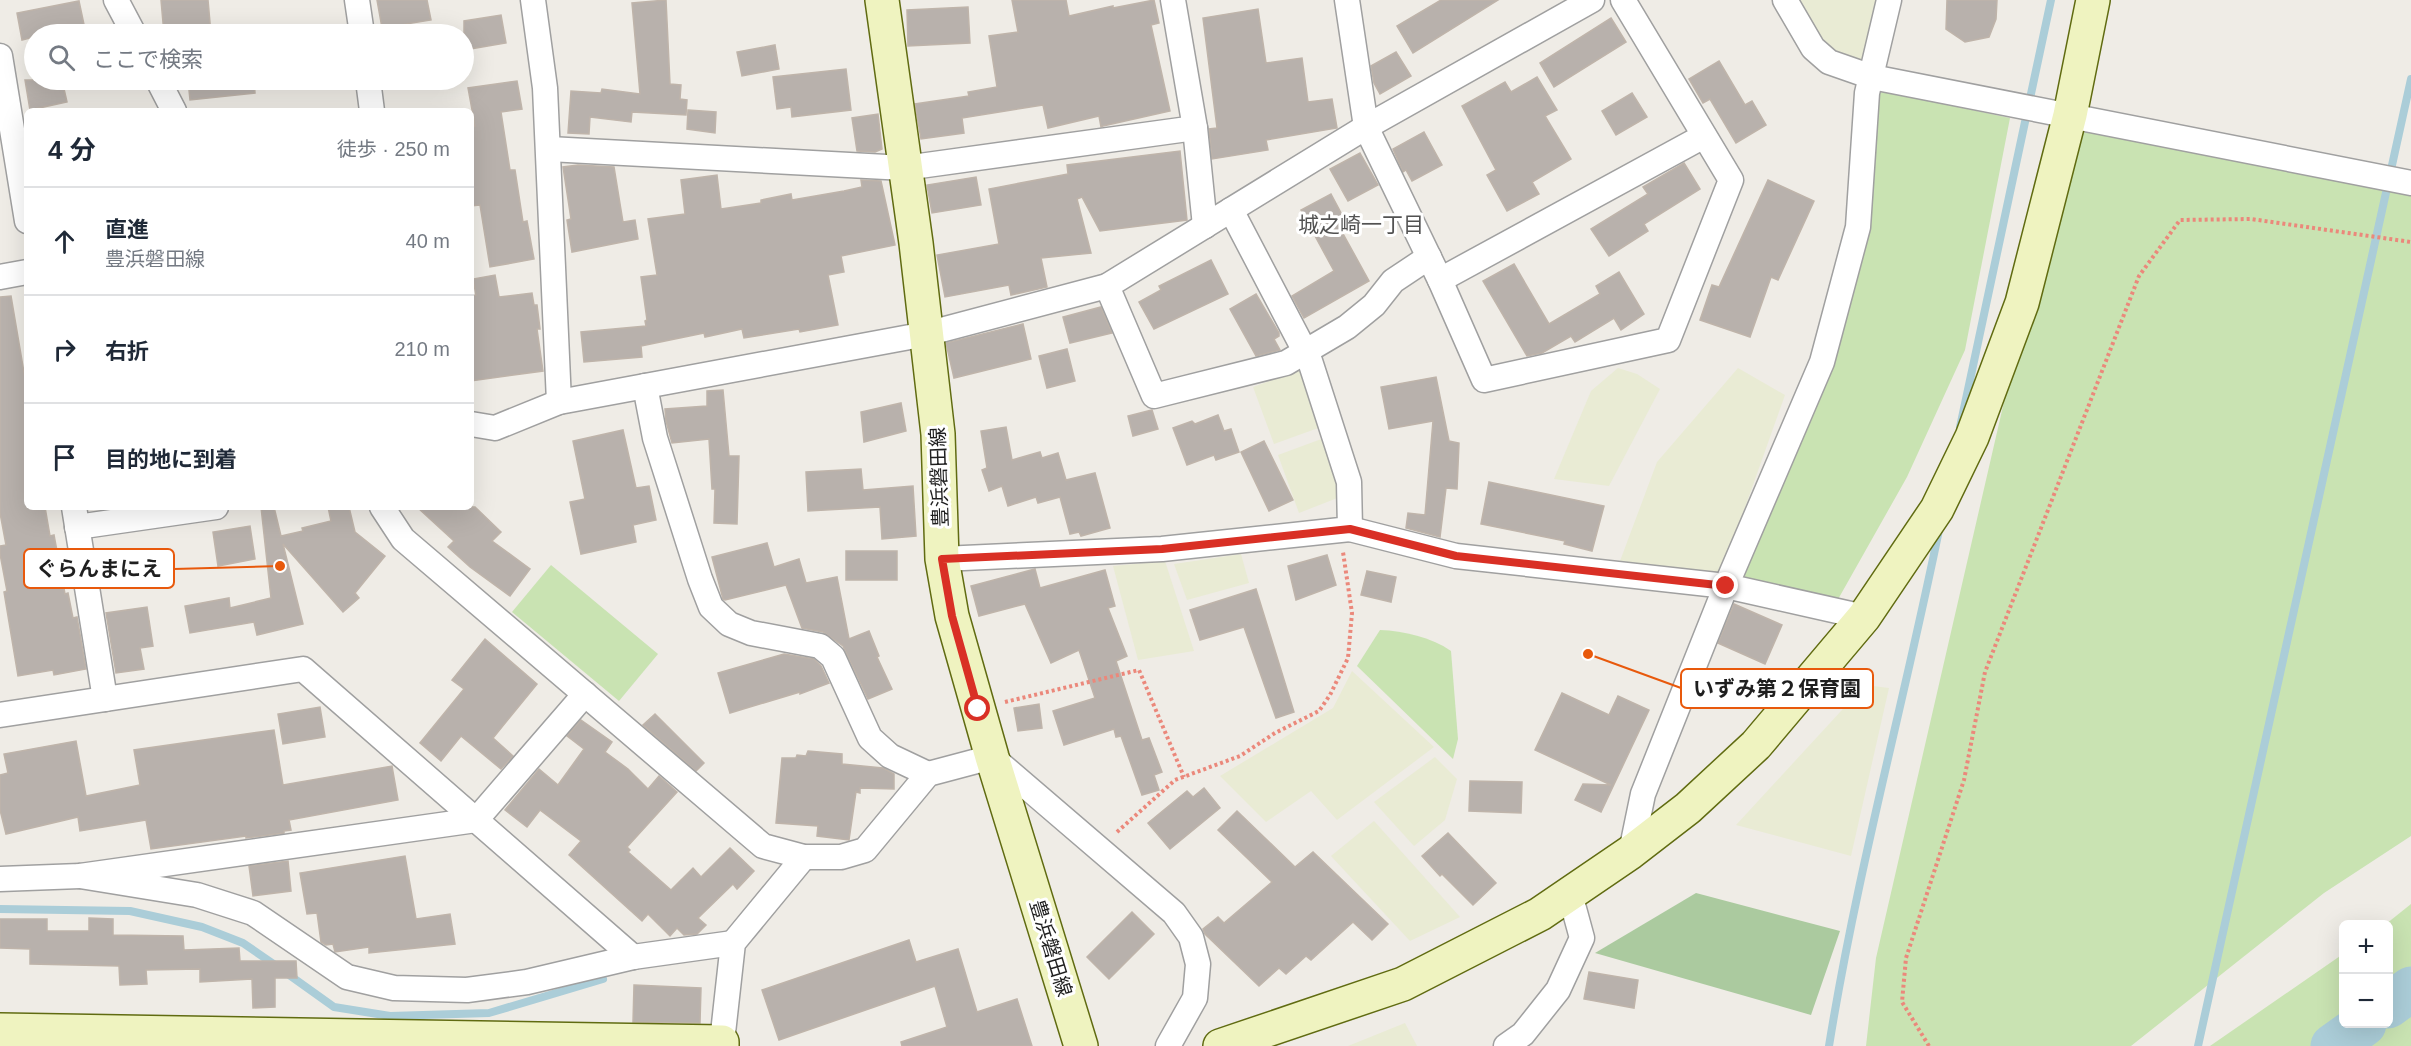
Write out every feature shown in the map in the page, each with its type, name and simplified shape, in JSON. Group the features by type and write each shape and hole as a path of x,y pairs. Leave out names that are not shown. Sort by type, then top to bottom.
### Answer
{"street":[{"path":"116,0 129,24"},
{"path":"357,0 361,24"},
{"path":"533,0 545,88 549,149 559,402"},
{"name":"豊浜磐田線","path":"882,0 927,334 938,434 942,559 952,616 992,757 1081,1046"},
{"path":"1173,0 1195,128 1204,226"},
{"path":"1347,0 1366,127 1440,280 1484,380 1668,340 1731,180 1623,0"},
{"path":"474,424 495,428 559,402 927,334 1107,286 1366,127 1592,0"},
{"path":"1785,0 1813,48 1830,62 1872,77 2411,183"},
{"path":"1631,852 1643,794 1726,586 1822,362 1858,227 1867,93 1889,0"},
{"path":"1220,1046 1403,984 1540,914 1570,894 1631,852 1688,808 1756,745 1864,616 1936,509 1972,437 2022,303 2070,115 2093,0"},
{"path":"0,56 24,203"},
{"path":"163,90 172,108"},
{"path":"369,90 372,108"},
{"path":"549,149 905,168 1195,128"},
{"path":"1440,280 1704,136"},
{"path":"1231,210 1305,351 1349,482 1345,530"},
{"path":"1107,286 1154,396 1286,363 1347,327 1374,305 1393,281 1429,257"},
{"path":"0,277 24,273"},
{"path":"645,386 655,438 711,607 729,624 751,633 820,646 833,657 870,738 890,756 928,774"},
{"path":"105,699 75,517 174,510"},
{"path":"384,510 404,539 763,846 804,857 841,857 865,850 928,774 992,757 1174,913 1191,937 1198,964 1195,998 1168,1046"},
{"path":"942,559 1162,549 1345,530 1456,556 1726,586 1864,616"},
{"path":"0,715 303,669 633,957"},
{"path":"0,879 80,876 476,820 585,694"},
{"path":"0,1030 357,1040 722,1044 733,943 804,857"},
{"path":"80,876 197,895 253,913 347,976 394,988 467,990 527,981 633,957 733,943"},
{"path":"1506,1046 1523,1034 1558,990 1582,938 1570,894"}],"path":[{"path":"1929,1046 1902,1002 1906,958 1964,780 1985,672 2139,276 2180,220 2251,219 2411,242"},
{"path":"1099,849 1175,780 1240,756 1275,733 1320,711 1348,658 1352,613 1345,530"},
{"path":"978,709 1139,670 1184,777"}],"green space":[{"path":"1785,0 1889,0 1872,77 1829,62"},
{"path":"1887,92 2010,118 1965,350 1907,477 1832,610 1737,589 1840,295 1867,93"},
{"path":"2070,115 2411,183 2411,836 2324,893 2131,1046 1866,1046 1876,958"},
{"path":"1618,368 1637,374 1660,389 1609,486 1554,479 1591,391"},
{"path":"1738,368 1785,395 1720,578 1620,561 1657,462"},
{"path":"1299,370 1321,427 1274,444 1253,387"},
{"path":"1324,438 1345,495 1299,513 1278,455"},
{"path":"1241,554 1249,583 1187,600 1174,564"},
{"path":"1165,561 1194,651 1138,660 1113,566"},
{"path":"551,565 658,654 619,701 512,612"},
{"path":"1380,630 1417,636 1451,651 1458,739 1453,759 1357,666"},
{"path":"1352,671 1434,747 1337,820 1311,791 1266,822 1220,776 1333,708"},
{"path":"1865,685 1889,688 1851,856 1736,825"},
{"path":"1435,757 1457,779 1445,820 1414,846 1374,802"},
{"path":"1374,821 1460,917 1410,941 1331,856"},
{"path":"1696,893 1840,931 1811,1015 1595,953"},
{"path":"2411,904 2411,1046 2210,1046 2339,957 2339,1028 2393,1028 2393,920 2391,920"},
{"path":"1405,1023 1417,1046 1348,1046"}],"building":[{"path":"161,0 208,0 210,24 163,24"},
{"path":"377,0 427,0 431,20 406,24 381,24"},
{"path":"666,0 670,84 681,85 680,99 687,100 686,115 632,112 631,122 590,117 589,134 568,133 571,91 601,93 602,89 640,94 632,3"},
{"path":"1012,0 1066,0 1069,16 1154,0 1159,23 1151,25 1170,111 1101,127 1099,116 1048,128 1043,105 962,118 964,133 921,139 915,104 969,96 968,92 997,87 989,36 1018,32"},
{"path":"1441,0 1498,0 1413,53 1397,26"},
{"path":"1947,0 1997,0 1996,19 1989,37 1965,42 1946,29"},
{"path":"79,1 84,24 24,24 24,40 22,40 17,13"},
{"path":"968,7 970,43 908,46 907,10"},
{"path":"1258,9 1266,63 1302,58 1308,102 1332,99 1337,128 1266,140 1268,150 1212,159 1209,129 1217,128 1203,18"},
{"path":"501,15 506,43 474,48 474,24 464,24 464,21"},
{"path":"1611,18 1626,42 1554,87 1540,63"},
{"path":"775,45 779,69 742,76 737,52"},
{"path":"1396,52 1411,76 1380,94 1374,83 1371,66"},
{"path":"1719,61 1745,105 1752,101 1766,125 1736,143 1710,99 1703,103 1689,79"},
{"path":"846,69 851,110 792,117 791,107 777,109 773,77"},
{"path":"1537,77 1557,110 1545,116 1571,159 1532,182 1539,194 1507,211 1487,175 1496,170 1462,106 1505,82 1511,92"},
{"path":"517,81 522,109 501,112 510,170 515,170 523,222 527,221 534,259 490,267 480,205 474,206 475,126 474,108 472,108 468,90 474,90 474,87"},
{"path":"27,90 64,90 67,102 30,108"},
{"path":"189,90 255,90 255,93 190,100"},
{"path":"1632,93 1647,117 1616,135 1602,111"},
{"path":"688,110 716,112 715,133 687,129"},
{"path":"878,114 882,149 875,152 857,151 852,118"},
{"path":"1424,132 1442,165 1412,181 1406,170 1403,172 1393,149"},
{"path":"1180,151 1187,220 1100,231 1082,197 1077,199 1091,253 1041,258 1047,287 1011,295 1009,285 945,297 937,255 999,244 989,189 1068,174 1067,165"},
{"path":"1360,153 1378,185 1348,201 1330,169"},
{"path":"1684,163 1700,189 1644,224 1648,231 1609,256 1591,229 1648,194 1643,187"},
{"path":"578,165 614,167 623,222 635,220 638,239 572,252 567,220 571,219 563,167"},
{"path":"717,175 721,209 761,203 761,200 791,194 792,200 844,191 862,187 861,180 881,181 895,245 841,256 844,272 828,275 838,325 744,338 742,329 705,337 704,333 641,346 642,357 584,362 581,332 646,326 641,277 657,275 648,219 685,214 681,180"},
{"path":"976,177 981,205 932,213 927,185"},
{"path":"1768,180 1814,201 1778,280 1771,277 1750,337 1700,320 1712,285 1719,287"},
{"path":"1331,194 1348,226 1341,230 1369,281 1304,318 1292,296 1334,271 1301,210"},
{"path":"1211,260 1228,294 1154,329 1139,302 1161,290 1159,286"},
{"path":"1514,264 1549,324 1600,294 1596,286 1619,272 1644,314 1621,330 1614,318 1575,342 1571,336 1542,353 1527,356 1483,281"},
{"path":"495,275 499,297 532,293 534,305 537,305 540,329 537,329 543,371 474,381 474,295 476,295 474,279"},
{"path":"1256,294 1279,333 1279,336 1274,339 1280,350 1256,356 1230,309"},
{"path":"11,296 24,372 24,510 46,510 50,536 54,535 65,594 68,593 73,618 77,617 86,669 54,675 53,670 18,676 4,592 7,591 0,554 0,546 6,545 0,513 0,297"},
{"path":"1101,307 1112,333 1070,343 1063,317"},
{"path":"1023,324 1031,359 954,378 946,343"},
{"path":"1067,349 1075,381 1047,388 1039,356"},
{"path":"1436,377 1449,441 1459,443 1457,489 1446,488 1440,537 1406,528 1408,513 1425,515 1433,421 1389,429 1381,387"},
{"path":"723,390 729,456 739,456 737,524 714,523 715,489 712,489 709,439 672,443 666,421 665,409 707,406 707,391"},
{"path":"901,403 906,431 864,442 861,412"},
{"path":"1152,410 1158,429 1133,436 1128,416"},
{"path":"1218,415 1224,431 1231,429 1239,452 1216,460 1214,455 1187,465 1173,428 1192,421 1195,424"},
{"path":"1006,427 1012,460 1040,452 1042,458 1058,453 1066,480 1095,473 1110,528 1081,536 1079,532 1070,534 1060,497 1038,503 1036,497 1008,506 1002,486 989,491 982,470 987,468 981,431"},
{"path":"623,430 636,488 649,486 656,520 633,525 636,542 581,554 570,502 585,499 573,441"},
{"path":"1264,441 1293,500 1269,511 1241,452"},
{"path":"861,469 863,490 913,486 916,536 882,539 880,507 808,511 806,472"},
{"path":"1489,482 1604,506 1592,551 1564,544 1565,541 1481,524"},
{"path":"475,507 501,532 492,541 530,569 510,596 470,567 448,547 454,541 420,510 474,510"},
{"path":"261,510 275,510 281,536 331,521 329,510 350,510 355,532 385,556 355,593 359,598 343,612 283,544 303,624 257,635 254,622 190,633 185,606 229,598 230,608 271,598"},
{"path":"250,526 255,559 218,566 213,532"},
{"path":"767,543 774,567 799,559 806,583 837,577 849,639 869,631 879,656 877,657 892,689 868,699 843,646 823,632 802,628 786,585 723,599 712,557"},
{"path":"846,551 897,551 897,580 846,580"},
{"path":"1327,555 1336,585 1296,600 1288,566"},
{"path":"1035,569 1040,588 1105,570 1115,606 1108,608 1127,656 1116,661 1142,740 1149,738 1162,772 1154,775 1159,790 1142,795 1121,736 1116,737 1114,729 1064,745 1053,711 1095,698 1079,650 1051,663 1025,604 979,616 971,586"},
{"path":"1367,571 1396,577 1391,602 1361,595"},
{"path":"1256,589 1294,712 1276,718 1244,627 1200,640 1190,610"},
{"path":"1734,604 1782,625 1765,664 1718,643"},
{"path":"147,607 153,646 140,648 144,669 116,673 106,613"},
{"path":"485,639 537,684 493,738 513,756 501,769 461,736 441,761 420,743 464,689 452,680"},
{"path":"784,654 814,659 821,666 829,683 800,694 800,692 730,713 718,673"},
{"path":"1562,693 1609,715 1618,696 1649,710 1601,812 1575,800 1583,784 1611,785 1535,750"},
{"path":"1039,704 1042,728 1018,731 1014,708"},
{"path":"320,707 325,737 283,744 278,714"},
{"path":"655,714 704,763 696,771 643,725"},
{"path":"581,720 612,742 605,752 628,769 648,789 659,776 677,792 627,847 630,850 628,852 671,890 693,868 701,877 730,848 754,871 737,889 733,884 698,918 706,925 697,934 684,935 677,928 670,936 648,914 642,921 569,855 581,841 540,810 527,827 505,810 539,769 558,785 584,749 567,736"},
{"path":"274,730 283,785 392,766 398,800 289,820 291,830 284,831 284,833 151,849 146,820 80,831 78,817 6,834 0,810 0,775 8,773 4,754 76,741 86,796 140,785 134,750"},
{"path":"808,751 842,754 842,764 883,768 894,774 894,789 860,788 860,793 856,792 849,840 817,836 818,826 776,823 782,758 806,756"},
{"path":"1470,781 1522,782 1521,813 1469,811"},
{"path":"1204,788 1220,808 1170,849 1148,823 1187,791 1193,797"},
{"path":"1237,811 1295,867 1313,852 1388,924 1372,940 1353,922 1311,960 1306,956 1286,974 1279,968 1259,986 1205,934 1203,929 1218,917 1224,923 1272,882 1218,830"},
{"path":"1448,833 1496,883 1473,905 1442,874 1440,876 1422,856"},
{"path":"405,856 416,919 450,914 455,944 369,953 369,947 335,952 333,944 326,945 321,942 317,913 307,914 300,873"},
{"path":"288,861 291,891 253,896 249,866"},
{"path":"1132,912 1154,934 1109,979 1087,957"},
{"path":"89,918 113,919 113,935 183,936 184,950 239,948 240,961 296,961 297,978 275,978 275,1007 253,1008 252,979 200,982 200,969 146,970 147,984 120,985 119,966 30,964 30,949 0,948 0,919 47,919 47,931 89,931"},
{"path":"909,940 916,962 958,949 977,1012 1017,999 1032,1046 902,1046 901,1042 947,1027 935,986 779,1040 762,990"},
{"path":"1589,972 1638,980 1634,1008 1584,999"},
{"path":"634,985 701,988 700,1023 633,1022"}],"waterway":[{"path":"1960,427 2051,0"},
{"path":"2198,1046 2411,79"},
{"path":"1829,1046 1853,916 1939,530"},
{"path":"0,909 130,911 202,927 243,943 275,965"},
{"path":"285,972 334,1007 390,1016 489,1013 603,979"},
{"path":"2393,1002 2411,989"},
{"path":"2333,1046 2358,1028"}],"place":[{"name":"ぐらんまにえ","path":"280,566"},
{"name":"いずみ第２保育園","path":"1588,654"}],"district":[{"name":"城之崎一丁目","path":"1361,225"}],"route":[{"path":"978,709 952,616 942,559 1162,549 1350,529 1456,556 1726,586"}]}
